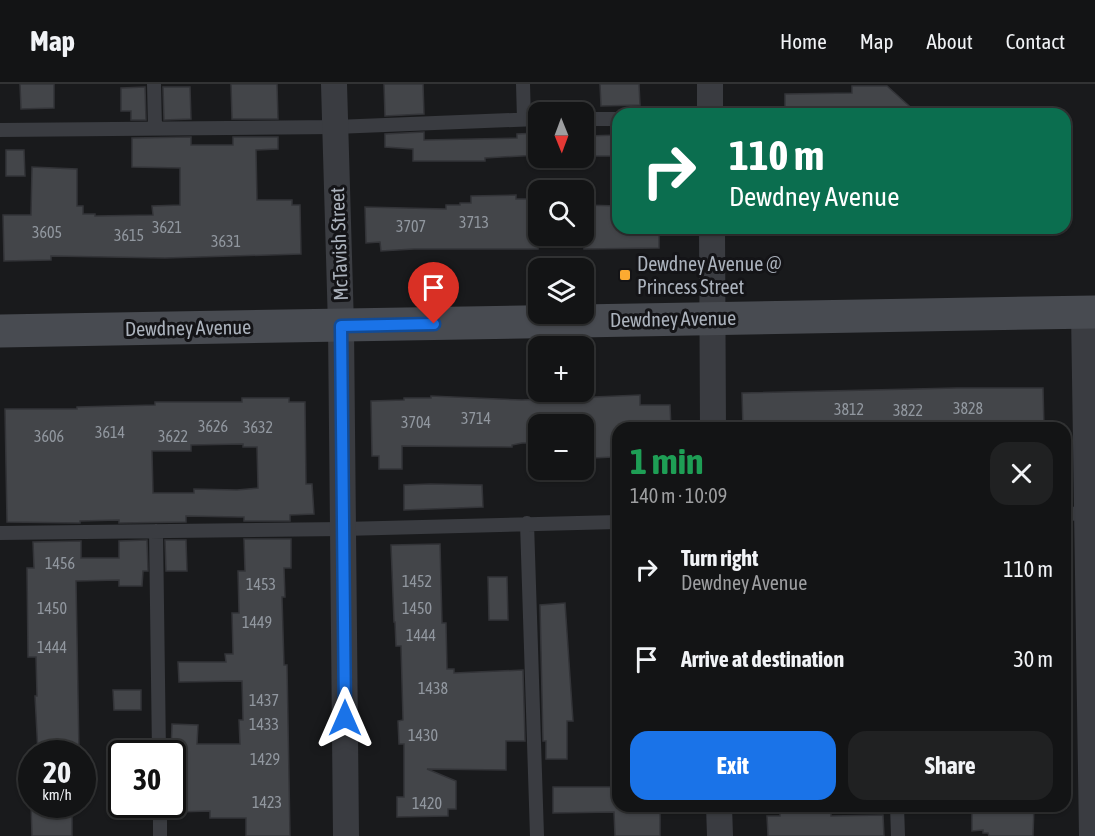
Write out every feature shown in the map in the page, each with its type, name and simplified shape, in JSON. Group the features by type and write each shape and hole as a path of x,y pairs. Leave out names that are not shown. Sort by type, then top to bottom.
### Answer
{"main road":[{"name":"Dewdney Avenue","path":"0,332 1089,312"}],"street":[{"name":"McTavish Street","path":"334,84 341,326 346,836"},
{"path":"710,84 710,108"},
{"path":"712,234 713,422"},
{"path":"1089,312 1082,514 1092,836"},
{"path":"719,812 720,836"}],"lane":[{"path":"154,84 155,127"},
{"path":"523,84 524,119"},
{"path":"0,130 155,127 335,128 528,119"},
{"path":"594,119 612,119"},
{"path":"0,533 343,529 612,522"},
{"path":"527,523 537,836"},
{"path":"156,531 159,740"},
{"path":"897,812 898,836"},
{"path":"160,818 160,836"}],"building":[{"path":"20,84 54,84 54,108 21,109"},
{"path":"231,84 277,84 278,119 232,119"},
{"path":"384,84 423,84 424,114 385,116"},
{"path":"600,84 639,84 640,105 601,106"},
{"path":"852,86 887,86 911,108 785,108 785,94 852,93"},
{"path":"145,87 146,120 131,120 131,111 121,111 121,88"},
{"path":"163,87 190,87 191,119 164,120"},
{"path":"424,132 424,140 517,138 517,134 528,133 528,156 485,158 485,161 413,161 413,149 385,147 385,134"},
{"path":"612,135 612,156 594,156 594,136"},
{"path":"191,137 191,145 233,145 233,137 278,137 278,149 256,150 257,200 292,200 292,205 300,205 301,254 165,258 51,256 51,260 4,261 3,215 31,215 32,167 77,169 77,206 83,206 83,214 95,214 95,216 153,215 152,206 180,205 180,168 132,167 132,138"},
{"path":"6,150 24,150 25,176 6,176"},
{"path":"516,195 516,199 528,199 528,246 538,246 538,249 381,251 380,242 366,243 365,207 446,209 446,205 471,203 471,196"},
{"path":"594,205 612,206 612,234 659,234 659,248 584,249 584,246 594,246"},
{"path":"1043,388 1044,422 743,422 742,393"},
{"path":"640,395 640,405 670,405 671,422 612,422 612,457 594,458 594,414 528,414 528,443 512,445 512,447 402,446 402,469 379,469 379,456 372,456 371,401 431,398 431,396 528,400 528,402 594,402 594,397"},
{"path":"242,398 289,398 289,402 305,402 306,484 312,484 314,514 290,515 290,521 244,521 244,517 186,516 186,522 119,523 119,520 80,521 80,523 7,522 5,409 77,409 77,407 155,405 155,402 242,402","holes":["243,444 243,447 257,447 258,488 194,489 194,493 153,493 152,451 191,451 191,445"]},
{"path":"404,485 482,485 483,507 404,510"},
{"path":"244,539 291,539 291,568 284,568 285,597 282,597 284,665 287,665 290,836 246,836 246,818 210,818 210,811 186,812 186,740 171,740 172,724 198,725 197,744 240,744 239,720 243,720 242,681 179,682 178,662 226,662 225,654 233,654 232,613 239,613 238,571 245,571"},
{"path":"147,540 148,571 143,571 142,586 119,586 119,580 76,581 79,740 37,740 36,657 28,657 27,568 34,568 33,542 81,541 81,558 119,558 119,541"},
{"path":"165,540 186,540 187,571 166,571"},
{"path":"440,544 442,623 446,623 447,669 454,669 454,673 523,670 525,741 506,741 506,770 427,769 456,781 456,809 448,809 448,816 397,817 397,797 404,797 404,744 399,744 398,721 403,720 401,646 396,646 391,545"},
{"path":"488,577 507,577 508,620 489,620"},
{"path":"565,603 573,721 567,721 567,759 546,759 546,741 543,741 540,605"},
{"path":"113,690 141,690 141,710 114,710"},
{"path":"553,787 612,787 612,812 614,812 553,813"},
{"path":"614,812 660,812 660,836 615,836"},
{"path":"780,812 831,812 831,816 883,815 884,836 768,836 767,816 780,816"},
{"path":"972,812 1034,812 1033,836 989,836 988,833 983,833 983,830 972,831"},
{"path":"31,818 72,818 72,836 32,836"}],"place":[{"name":"Dewdney Avenue @ Princess Street","path":"625,275"}],"route":[{"path":"345,718 341,326 434,324"}]}
